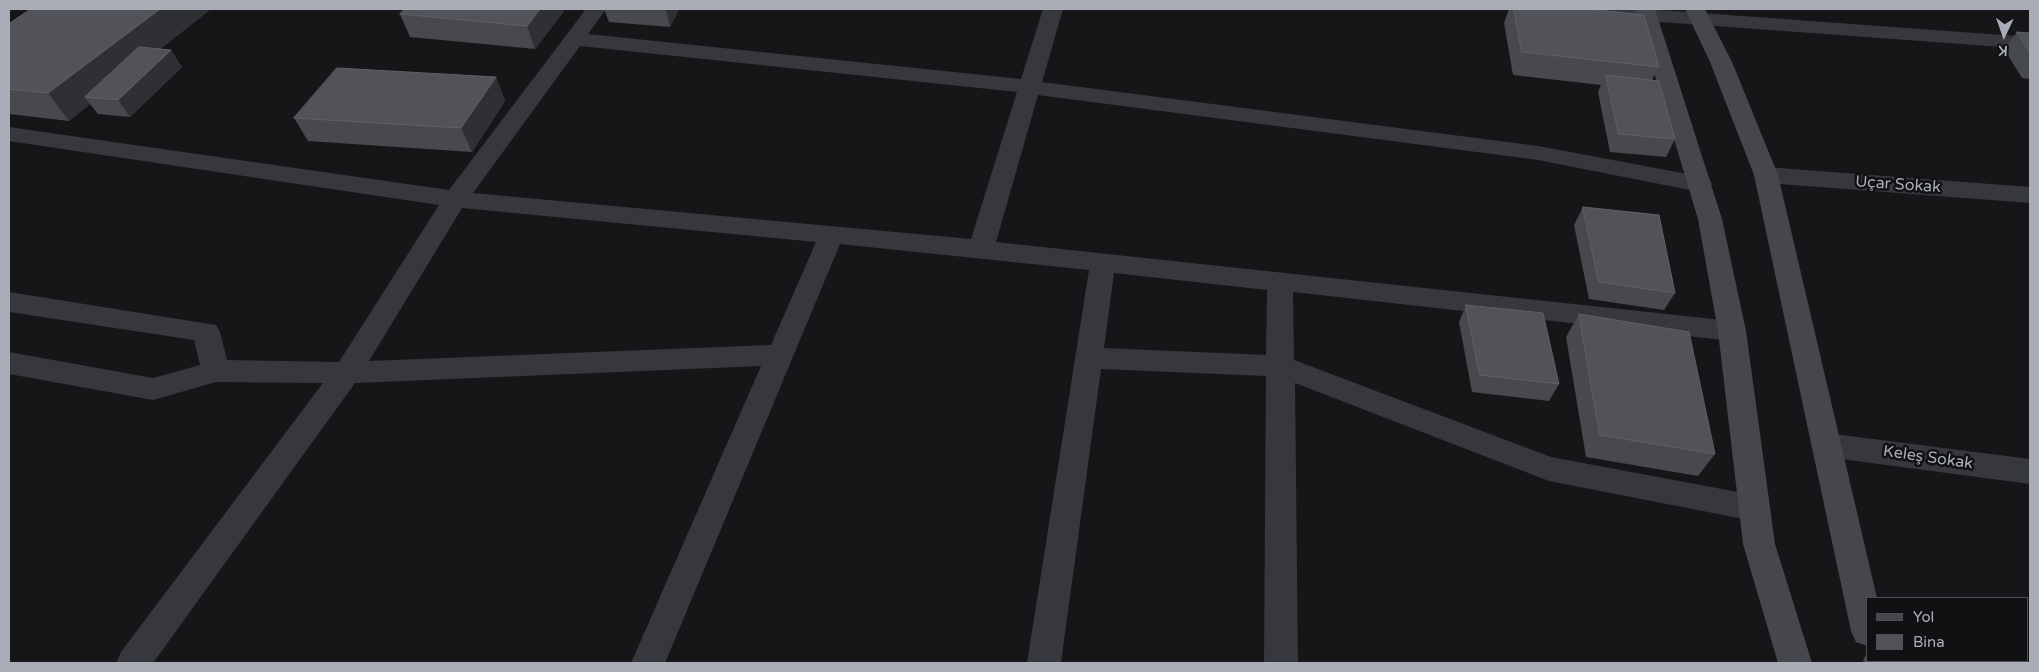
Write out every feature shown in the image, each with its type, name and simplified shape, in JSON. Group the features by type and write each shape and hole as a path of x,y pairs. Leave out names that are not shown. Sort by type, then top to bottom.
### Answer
{"main road":[{"path":"1646,12 1710,219 1732,331 1759,544 1795,663"},
{"path":"1697,13 1721,62 1766,175 1866,625"}],"street":[{"path":"133,663 347,373 455,199 596,9"},
{"path":"981,249 1053,9"},
{"path":"1590,9 1697,13 2030,43"},
{"path":"574,39 1030,87 1538,152 1700,184"},
{"path":"9,134 455,199 981,249 1732,331"},
{"name":"Uçar Sokak","path":"1766,175 2030,195"},
{"path":"648,663 832,234"},
{"path":"1044,663 1103,262"},
{"path":"1280,282 1281,663"},
{"path":"9,302 206,332 216,371"},
{"path":"9,363 153,389 216,371 347,373 780,355"},
{"path":"1088,358 1280,366 1549,469 1754,508"},
{"name":"Keleş Sokak","path":"1826,445 2030,472"}],"building":[{"path":"31,9 160,9 48,93 9,89 9,24"},
{"path":"405,9 540,9 527,26 400,14"},
{"path":"1514,9 1588,9 1644,15 1659,67 1522,52"},
{"path":"2017,32 2030,33 2030,52"},
{"path":"139,47 171,50 118,100 85,97"},
{"path":"337,68 496,77 461,128 294,118"},
{"path":"1606,75 1659,81 1675,139 1619,134"},
{"path":"1583,207 1659,215 1675,293 1599,282"},
{"path":"1466,305 1543,313 1559,384 1480,375"},
{"path":"1579,314 1689,332 1715,454 1600,435"}]}
